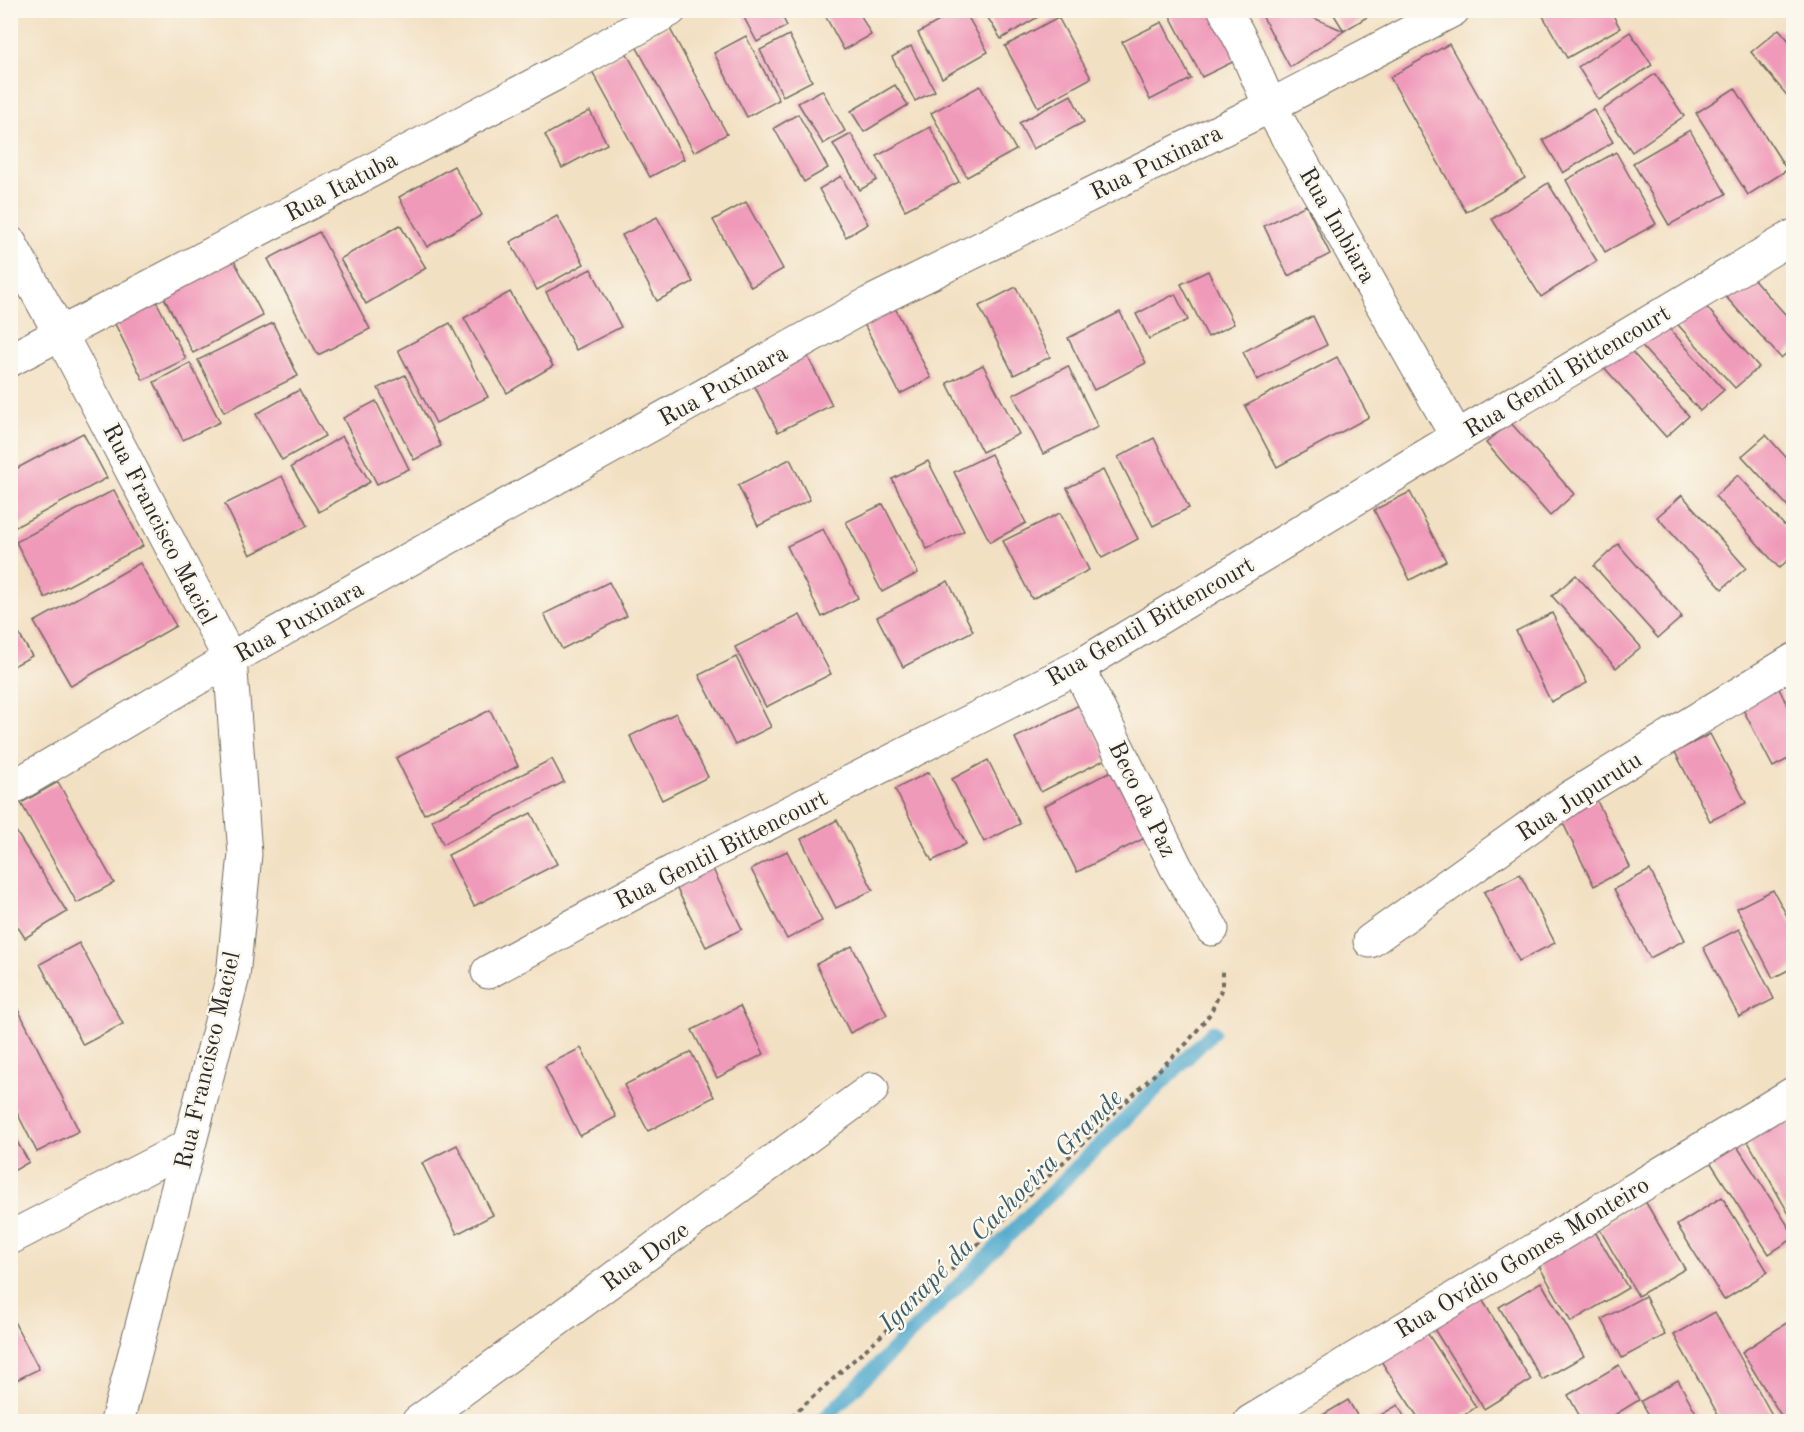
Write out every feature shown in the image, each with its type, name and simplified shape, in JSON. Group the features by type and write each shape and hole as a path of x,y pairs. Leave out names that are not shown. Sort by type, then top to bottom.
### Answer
{"street":[{"name":"Rua Itatuba","path":"10,360 557,73 670,10"},
{"name":"Rua Imbiara","path":"1225,10 1244,46 1270,106 1457,436"},
{"name":"Rua Puxinara","path":"10,789 230,659 870,303 1270,106 1453,10"},
{"name":"Rua Gentil Bittencourt","path":"488,972 674,871 1078,667 1457,436 1794,237"},
{"name":"Rua Francisco Maciel","path":"10,243 60,333 230,659 245,854 233,976 117,1422"},
{"name":"Rua Jupurutu","path":"1370,941 1571,798 1794,660"},
{"name":"Beco da Paz","path":"1078,667 1176,867 1212,929"},
{"name":"Rua Doze","path":"418,1422 872,1089"},
{"name":"Rua Ovídio Gomes Monteiro","path":"1250,1422 1794,1093"},
{"path":"10,1238 188,1146"}],"path":[{"path":"785,1422 914,1306 1187,1043 1210,1014 1222,988 1222,959 1212,929"}],"building":[{"path":"740,10 779,10 787,26 757,42"},
{"path":"822,10 858,10 871,35 844,50"},
{"path":"958,10 964,10 988,52 942,78 918,33"},
{"path":"983,10 1040,10 1043,14 1001,39"},
{"path":"1171,10 1214,10 1239,59 1202,77 1168,12"},
{"path":"1259,10 1301,10 1302,13 1344,31 1290,67"},
{"path":"1331,10 1370,10 1372,14 1344,31"},
{"path":"1553,10 1610,10 1620,28 1567,58 1543,16"},
{"path":"1058,17 1091,78 1038,107 1005,46"},
{"path":"1162,22 1191,79 1150,100 1122,42"},
{"path":"669,27 727,134 694,152 636,46"},
{"path":"1779,29 1794,47 1794,104 1751,52"},
{"path":"1630,32 1652,65 1599,100 1578,67"},
{"path":"789,35 812,81 783,96 760,50"},
{"path":"746,36 779,100 747,117 714,53"},
{"path":"1449,44 1525,178 1466,212 1390,77"},
{"path":"911,46 935,91 915,101 892,57"},
{"path":"626,52 684,159 650,177 592,71"},
{"path":"1655,74 1684,116 1632,152 1603,110"},
{"path":"895,85 908,105 864,132 851,111"},
{"path":"980,86 1016,150 967,177 931,113"},
{"path":"1735,88 1787,170 1748,195 1696,113"},
{"path":"822,90 845,131 823,144 798,103"},
{"path":"1071,95 1084,122 1033,149 1019,123"},
{"path":"1593,109 1613,142 1563,173 1543,140"},
{"path":"590,111 607,144 562,168 545,135"},
{"path":"798,114 828,168 804,182 774,128"},
{"path":"930,127 959,182 905,210 877,156"},
{"path":"1690,130 1726,194 1669,225 1633,163"},
{"path":"851,134 877,180 860,190 833,144"},
{"path":"1616,152 1656,224 1605,252 1566,180"},
{"path":"454,166 482,215 427,247 399,197"},
{"path":"841,176 868,224 846,237 819,189"},
{"path":"1548,183 1597,261 1541,297 1492,219"},
{"path":"746,202 783,269 751,287 713,220"},
{"path":"1306,205 1330,254 1288,276 1264,226"},
{"path":"557,216 584,264 537,290 510,242"},
{"path":"657,217 693,282 657,301 622,235"},
{"path":"400,225 426,268 366,304 340,259"},
{"path":"319,232 370,329 318,355 268,259"},
{"path":"229,251 263,316 193,353 159,288"},
{"path":"1741,265 1794,324 1794,347 1781,358 1717,287"},
{"path":"591,269 621,327 576,350 546,292"},
{"path":"1208,271 1234,324 1208,337 1181,284"},
{"path":"1016,287 1050,357 1014,375 979,306"},
{"path":"510,292 553,366 507,393 464,318"},
{"path":"152,293 186,359 143,380 110,314"},
{"path":"1175,294 1188,320 1149,339 1136,314"},
{"path":"1696,295 1759,367 1735,388 1671,317"},
{"path":"892,302 931,378 900,394 861,318"},
{"path":"1120,312 1146,363 1094,390 1068,338"},
{"path":"1313,316 1327,345 1257,380 1243,352"},
{"path":"1660,318 1724,390 1700,411 1636,340"},
{"path":"273,323 298,376 224,412 198,360"},
{"path":"450,323 488,397 436,423 398,350"},
{"path":"1625,344 1689,416 1666,437 1602,365"},
{"path":"805,351 832,405 778,432 751,379"},
{"path":"1337,357 1369,417 1277,467 1245,406"},
{"path":"190,363 220,422 183,440 154,382"},
{"path":"983,365 1019,434 982,452 947,383"},
{"path":"1068,366 1098,427 1043,454 1013,395"},
{"path":"405,375 441,446 414,460 378,388"},
{"path":"299,390 325,436 282,460 256,414"},
{"path":"376,401 409,469 377,484 343,418"},
{"path":"1510,422 1574,494 1550,516 1486,443"},
{"path":"83,433 107,478 10,530 10,472"},
{"path":"1766,435 1794,466 1794,513 1742,456"},
{"path":"342,436 370,482 319,512 291,467"},
{"path":"1154,438 1189,508 1153,526 1118,457"},
{"path":"991,454 1026,523 990,542 954,472"},
{"path":"790,459 810,500 758,526 738,485"},
{"path":"928,461 964,531 927,549 892,479"},
{"path":"1103,470 1138,539 1102,558 1067,488"},
{"path":"1738,475 1794,536 1794,555 1779,568 1715,496"},
{"path":"282,476 307,526 250,555 225,504"},
{"path":"114,490 143,546 45,598 16,542"},
{"path":"1410,492 1446,561 1410,580 1374,510"},
{"path":"1682,495 1746,568 1722,589 1657,517"},
{"path":"883,504 918,573 882,592 846,522"},
{"path":"1060,513 1089,570 1032,599 1003,541"},
{"path":"823,529 858,598 822,617 787,546"},
{"path":"1618,544 1682,617 1658,638 1594,566"},
{"path":"140,563 176,626 71,686 34,622"},
{"path":"1576,575 1641,647 1616,668 1552,596"},
{"path":"948,581 973,631 903,667 877,617"},
{"path":"609,582 627,616 562,649 544,614"},
{"path":"1552,613 1587,683 1551,702 1516,631"},
{"path":"800,615 831,674 766,707 735,647"},
{"path":"10,619 32,656 10,668"},
{"path":"736,657 771,727 735,745 699,675"},
{"path":"1774,679 1794,718 1794,756 1773,767 1737,698"},
{"path":"1081,704 1108,758 1041,792 1015,738"},
{"path":"490,710 518,766 424,814 396,758"},
{"path":"676,713 708,777 662,800 630,736"},
{"path":"1710,734 1746,803 1710,821 1675,752"},
{"path":"552,759 564,782 443,844 432,820"},
{"path":"988,760 1020,824 984,842 952,779"},
{"path":"1119,767 1153,834 1077,872 1044,806"},
{"path":"929,772 966,844 932,861 895,789"},
{"path":"58,782 114,883 77,903 21,803"},
{"path":"1595,797 1630,867 1594,886 1559,815"},
{"path":"531,813 557,864 474,906 448,855"},
{"path":"837,820 873,890 836,908 801,839"},
{"path":"10,822 67,912 25,938 10,915"},
{"path":"787,851 822,921 787,939 751,869"},
{"path":"708,859 742,929 706,947 671,877"},
{"path":"1650,870 1685,940 1650,958 1614,889"},
{"path":"1520,874 1555,943 1519,961 1484,892"},
{"path":"1773,890 1794,929 1794,967 1773,978 1737,908"},
{"path":"1739,929 1774,999 1739,1017 1703,947"},
{"path":"79,943 123,1024 83,1045 40,964"},
{"path":"852,946 887,1015 850,1033 816,964"},
{"path":"10,993 79,1131 37,1152 10,1099"},
{"path":"740,1006 764,1054 717,1078 692,1030"},
{"path":"581,1048 616,1117 580,1136 545,1066"},
{"path":"691,1052 714,1097 648,1131 624,1085"},
{"path":"1794,1110 1794,1223 1742,1131"},
{"path":"10,1130 29,1162 10,1173"},
{"path":"1733,1140 1794,1235 1794,1238 1769,1254 1707,1157"},
{"path":"457,1145 493,1215 457,1234 422,1163"},
{"path":"1722,1197 1768,1272 1724,1300 1677,1225"},
{"path":"1645,1201 1685,1269 1638,1296 1599,1228"},
{"path":"1594,1230 1628,1288 1571,1322 1538,1264"},
{"path":"1541,1282 1584,1356 1542,1380 1499,1307"},
{"path":"1477,1291 1531,1380 1484,1409 1429,1321"},
{"path":"1645,1296 1665,1335 1622,1358 1602,1319"},
{"path":"1715,1312 1776,1422 1722,1422 1674,1335"},
{"path":"10,1314 39,1369 10,1383"},
{"path":"1420,1322 1476,1407 1454,1422 1421,1422 1375,1352"},
{"path":"1788,1322 1794,1330 1794,1422 1785,1422 1742,1352"},
{"path":"1619,1365 1639,1400 1603,1422 1583,1422 1568,1395"},
{"path":"1678,1380 1701,1422 1653,1422 1641,1401"},
{"path":"1348,1400 1361,1422 1311,1422"},
{"path":"1398,1405 1407,1422 1368,1422"}],"waterway":[{"name":"Igarapé da Cachoeira Grande","path":"821,1422 1213,1032"}]}
